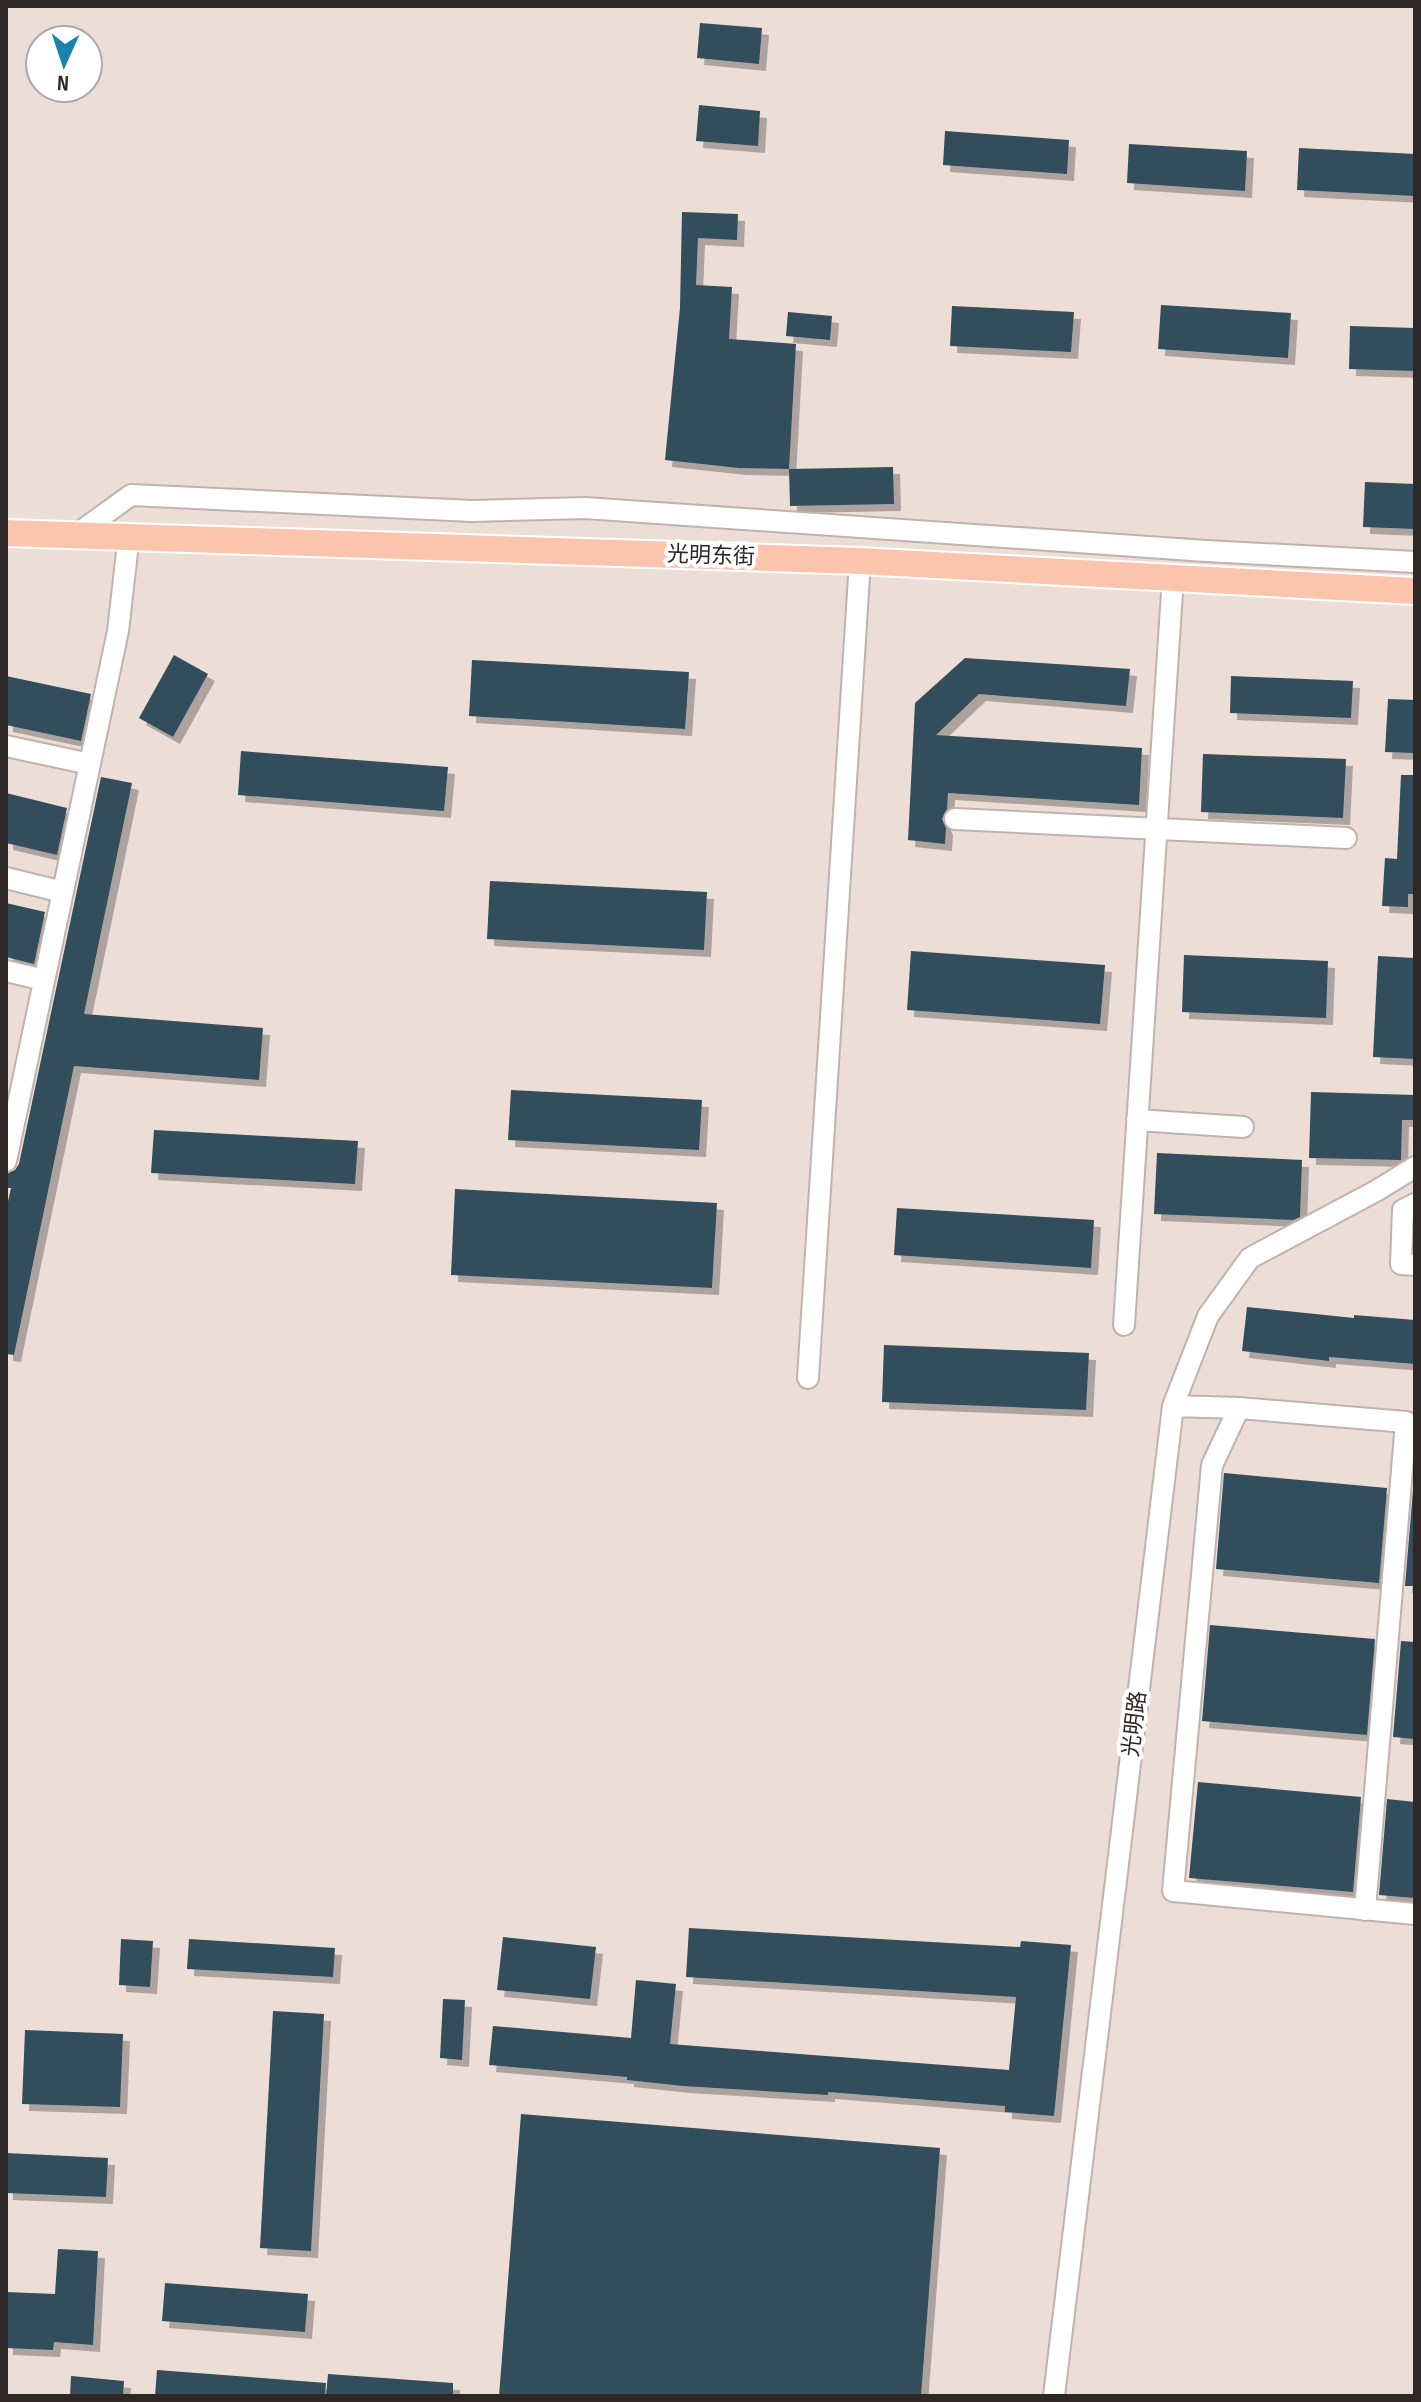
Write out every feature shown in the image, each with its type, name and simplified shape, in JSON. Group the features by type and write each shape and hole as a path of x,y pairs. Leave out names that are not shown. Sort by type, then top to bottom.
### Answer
{"main road":[{"name":"光明东街","path":"6,533 860,561 1415,591"}],"street":[{"path":"77,534 131,495 472,511 585,508 1190,550 1415,562"},
{"path":"6,1161 12,1102 44,980 118,631 129,535"},
{"path":"808,1378 860,561"},
{"path":"1124,1325 1173,577"},
{"path":"6,746 90,764"},
{"path":"955,819 1346,838"},
{"path":"6,878 63,892"},
{"path":"6,971 44,980"},
{"path":"1137,1120 1243,1127"},
{"name":"光明路","path":"1054,2396 1173,1406 1208,1316 1250,1258 1415,1167"},
{"path":"1415,1204 1403,1210 1401,1264 1415,1265"},
{"path":"1173,1406 1239,1408 1406,1422 1409,1467 1365,1910"},
{"path":"1239,1408 1212,1465 1173,1891 1415,1914"}],"building":[{"path":"700,23 762,28 759,64 697,58"},
{"path":"699,105 760,111 758,146 696,141"},
{"path":"945,131 1069,140 1067,174 943,165"},
{"path":"1129,144 1247,151 1245,191 1127,183"},
{"path":"1299,148 1415,154 1415,196 1297,190"},
{"path":"682,212 738,214 737,240 698,238 696,285 732,287 729,339 796,344 789,469 739,468 665,460 680,308"},
{"path":"1161,305 1291,313 1288,358 1158,349"},
{"path":"952,306 1074,312 1071,352 950,346"},
{"path":"788,312 832,316 830,340 786,336"},
{"path":"1350,326 1415,328 1415,371 1349,369"},
{"path":"893,467 894,504 790,506 789,469"},
{"path":"1365,482 1415,484 1415,529 1363,527"},
{"path":"174,655 208,674 173,737 139,718"},
{"path":"965,658 1130,669 1126,706 979,694 936,735 1142,748 1139,805 948,793 947,809 942,819 946,828 945,844 908,840 915,703"},
{"path":"472,660 689,672 685,729 469,716"},
{"path":"6,676 91,694 81,741 6,725"},
{"path":"1231,676 1353,681 1351,718 1230,713"},
{"path":"1388,699 1415,700 1415,753 1385,752"},
{"path":"241,751 448,767 444,811 238,795"},
{"path":"1203,754 1346,759 1343,818 1201,812"},
{"path":"1401,775 1415,775 1415,894 1408,894 1408,907 1382,906 1385,858 1397,859"},
{"path":"101,777 132,783 84,1014 263,1028 259,1080 74,1066 14,1355 6,1354 6,1210 11,1188 6,1188 6,1174 19,1164"},
{"path":"6,793 67,808 57,855 6,843"},
{"path":"490,881 707,892 704,950 487,939"},
{"path":"6,903 45,912 34,964 6,957"},
{"path":"911,951 1105,965 1100,1024 907,1010"},
{"path":"1184,955 1328,961 1326,1018 1182,1012"},
{"path":"1378,956 1415,958 1415,1059 1373,1057"},
{"path":"511,1090 702,1100 699,1150 508,1140"},
{"path":"1311,1092 1415,1095 1415,1120 1402,1120 1401,1160 1309,1158"},
{"path":"154,1130 358,1141 355,1184 151,1173"},
{"path":"1157,1153 1302,1160 1300,1217 1293,1220 1154,1214"},
{"path":"455,1189 717,1203 712,1288 451,1275"},
{"path":"897,1208 1094,1220 1091,1268 894,1255"},
{"path":"1247,1307 1354,1318 1354,1315 1415,1320 1415,1364 1329,1357 1329,1361 1242,1351"},
{"path":"884,1345 1089,1353 1086,1410 882,1402"},
{"path":"1224,1473 1387,1488 1379,1583 1216,1569"},
{"path":"1413,1490 1415,1586 1405,1586"},
{"path":"1210,1625 1375,1639 1367,1735 1202,1721"},
{"path":"1401,1641 1415,1642 1415,1739 1393,1737"},
{"path":"1198,1782 1361,1797 1353,1892 1189,1878"},
{"path":"1387,1799 1415,1802 1415,1898 1379,1895"},
{"path":"689,1928 1020,1947 1021,1941 1071,1945 1054,2116 1005,2112 1005,2106 828,2092 828,2095 683,2086 627,2080 627,2077 489,2065 493,2026 631,2038 636,1980 676,1984 670,2044 1009,2070 1016,1997 686,1977"},
{"path":"503,1937 596,1947 590,1999 497,1990"},
{"path":"121,1939 153,1941 150,1987 119,1985"},
{"path":"189,1939 335,1948 333,1977 187,1969"},
{"path":"443,1999 465,2000 462,2060 440,2058"},
{"path":"273,2011 324,2014 311,2251 260,2248"},
{"path":"25,2030 123,2034 120,2107 22,2104"},
{"path":"521,2114 940,2148 921,2396 499,2396"},
{"path":"6,2153 108,2158 106,2197 6,2193"},
{"path":"58,2249 98,2251 93,2345 54,2342 53,2350 6,2348 6,2292 55,2294"},
{"path":"165,2283 308,2294 305,2332 162,2321"},
{"path":"157,2370 326,2383 325,2396 155,2396"},
{"path":"328,2374 453,2383 453,2396 326,2396"},
{"path":"71,2376 124,2381 123,2396 70,2396"}]}
